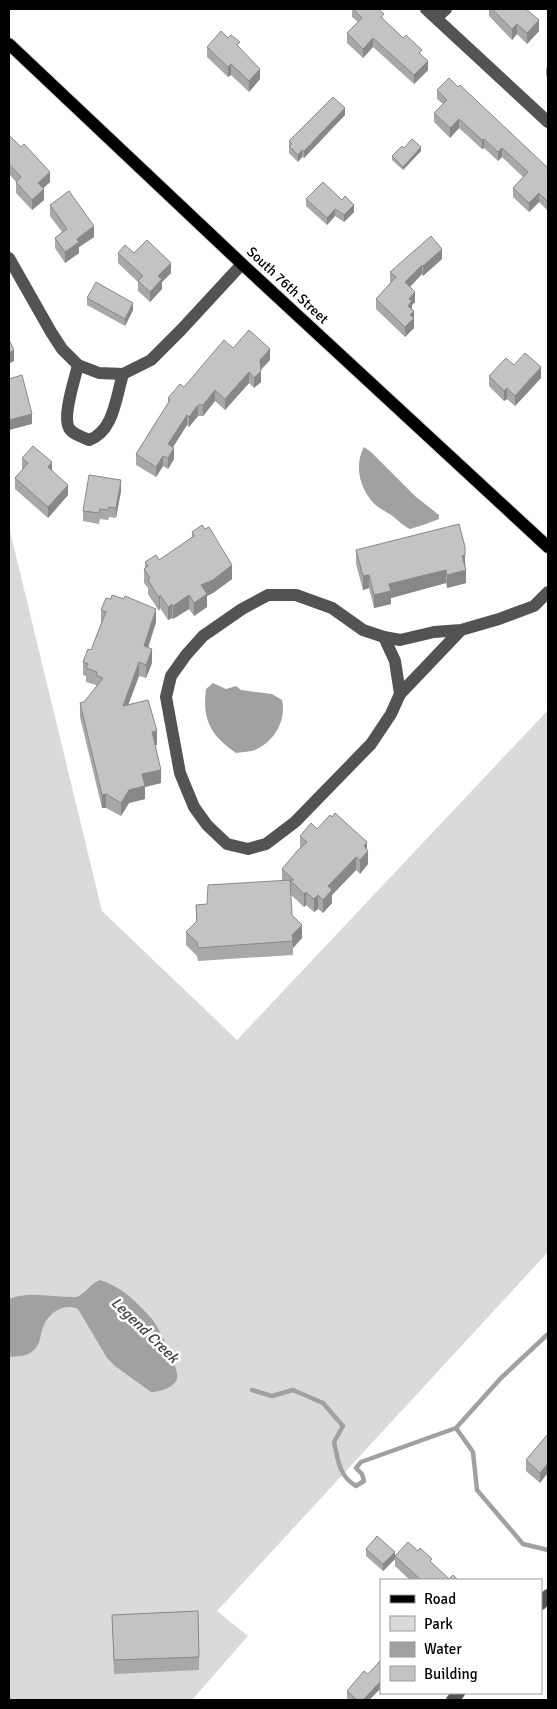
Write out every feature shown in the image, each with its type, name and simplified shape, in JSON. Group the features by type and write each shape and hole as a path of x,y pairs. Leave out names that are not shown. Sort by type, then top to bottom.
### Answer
{"main road":[{"name":"South 76th Street","path":"9,44 242,264 548,548"}],"street":[{"path":"426,9 548,122"},
{"path":"436,18 446,9"},
{"path":"9,258 62,349 78,365 99,373 123,374 151,360 242,264"},
{"path":"78,365 66,420 69,430 89,440 96,437 110,421 123,374"},
{"path":"462,630 400,694 391,714 370,744 295,822 266,844 248,849 227,844 207,825 194,807 180,773 166,697 172,676 186,655 203,636 242,609 268,595 296,595 332,608 363,630 384,638 400,640 434,632 462,630 528,609 534,606 548,592"},
{"path":"384,638 395,661 400,694"}],"green space":[{"path":"9,527 102,911 237,1040 548,710 548,1252 217,1611 248,1636 192,1700 9,1700"}],"water":[{"path":"364,447 415,496 439,515 439,519 410,529 378,507 367,495 360,479 359,463"},
{"path":"213,683 226,689 236,686 241,690 272,694 282,700 282,716 277,731 260,748 236,753 227,747 214,733 205,710 206,689"},
{"path":"100,1280 115,1286 129,1296 152,1319 175,1367 177,1379 173,1385 151,1392 115,1366 107,1358 78,1309 73,1307 62,1308 49,1317 43,1327 37,1347 32,1352 23,1356 9,1357 9,1299 25,1295 77,1297"}],"building":[{"path":"353,9 378,9 384,14 381,17 403,38 406,35 422,50 419,53 428,61 414,75 373,38 363,49 347,33 362,18"},
{"path":"492,9 526,9 539,20 527,33 517,24 512,29"},
{"path":"221,31 228,38 231,35 240,42 237,45 260,69 249,81 231,64 228,67 207,47"},
{"path":"449,78 458,87 460,85 548,168 548,202 539,193 529,203 513,188 528,172 502,148 498,152 459,119 450,128 434,113 447,100 437,90"},
{"path":"333,97 345,108 298,155 289,146 292,144 289,141"},
{"path":"9,135 21,147 24,144 50,172 38,183 44,189 32,200 16,182 21,177 9,164"},
{"path":"412,139 421,147 403,167 392,156 402,146 404,148"},
{"path":"323,182 342,200 345,196 354,205 344,215 335,209 327,218 306,199"},
{"path":"69,191 94,226 77,239 79,242 65,252 55,238 67,229 50,205"},
{"path":"431,236 442,249 405,282 415,292 409,299 412,301 408,306 414,311 410,315 414,318 405,327 376,299 396,277 390,272"},
{"path":"147,240 171,263 158,276 162,279 150,292 138,281 143,276 118,253 125,245 134,253"},
{"path":"96,282 133,303 125,319 87,298"},
{"path":"249,330 270,349 260,360 261,371 254,378 249,372 225,399 215,390 203,405 198,405 189,417 187,415 168,444 174,448 168,458 163,456 156,467 136,454 170,400 168,398 180,384 184,387 224,340 233,348"},
{"path":"9,340 14,350 9,353"},
{"path":"525,353 541,367 515,396 507,388 504,391 489,376 506,358 514,365"},
{"path":"22,375 32,414 9,420 9,379"},
{"path":"33,446 52,462 48,467 68,485 48,507 15,478 28,463 22,458"},
{"path":"89,475 121,480 116,508 100,509 99,513 83,511"},
{"path":"459,524 465,547 465,555 462,556 466,570 447,575 446,570 389,584 391,591 374,595 369,575 363,576 356,550"},
{"path":"202,525 205,529 209,527 232,565 213,580 201,585 207,594 194,603 189,595 173,606 172,604 168,607 160,595 159,598 148,580 150,578 144,569 148,566 145,562 156,555 159,560 194,536 192,532"},
{"path":"112,595 124,599 125,596 156,609 144,646 152,649 146,665 139,662 123,706 148,700 157,731 152,732 161,770 142,774 145,786 129,790 121,803 106,794 102,795 80,703 84,702 103,678 96,675 97,672 86,668 88,664 83,662 88,649 91,650 106,612 101,610 106,598 111,599"},
{"path":"335,813 367,842 364,846 368,851 360,860 356,857 328,886 332,890 323,900 318,895 314,899 306,892 304,894 290,880 294,880 282,869 307,842 300,836 311,823 317,829 330,815 332,817"},
{"path":"290,880 292,915 302,925 292,935 293,941 198,948 197,942 186,932 197,921 196,905 207,904 208,885"},
{"path":"548,1434 548,1463 540,1473 526,1460"},
{"path":"377,1536 395,1552 383,1564 366,1549"},
{"path":"408,1542 418,1551 420,1548 432,1559 430,1561 449,1579 420,1579 395,1556"},
{"path":"453,1575 457,1579 449,1579"},
{"path":"198,1611 199,1657 114,1660 112,1615"},
{"path":"380,1661 380,1682 363,1700 357,1700 347,1691 364,1671 368,1674"}],"waterway":[{"path":"456,1428 501,1378 548,1334"},
{"name":"Legend Creek","path":"252,1390 272,1396 293,1390 323,1403 343,1426 334,1442 340,1467 350,1482 356,1486 364,1481 362,1474 356,1468 361,1462 456,1428 473,1452 477,1490 523,1544 548,1550"}]}
